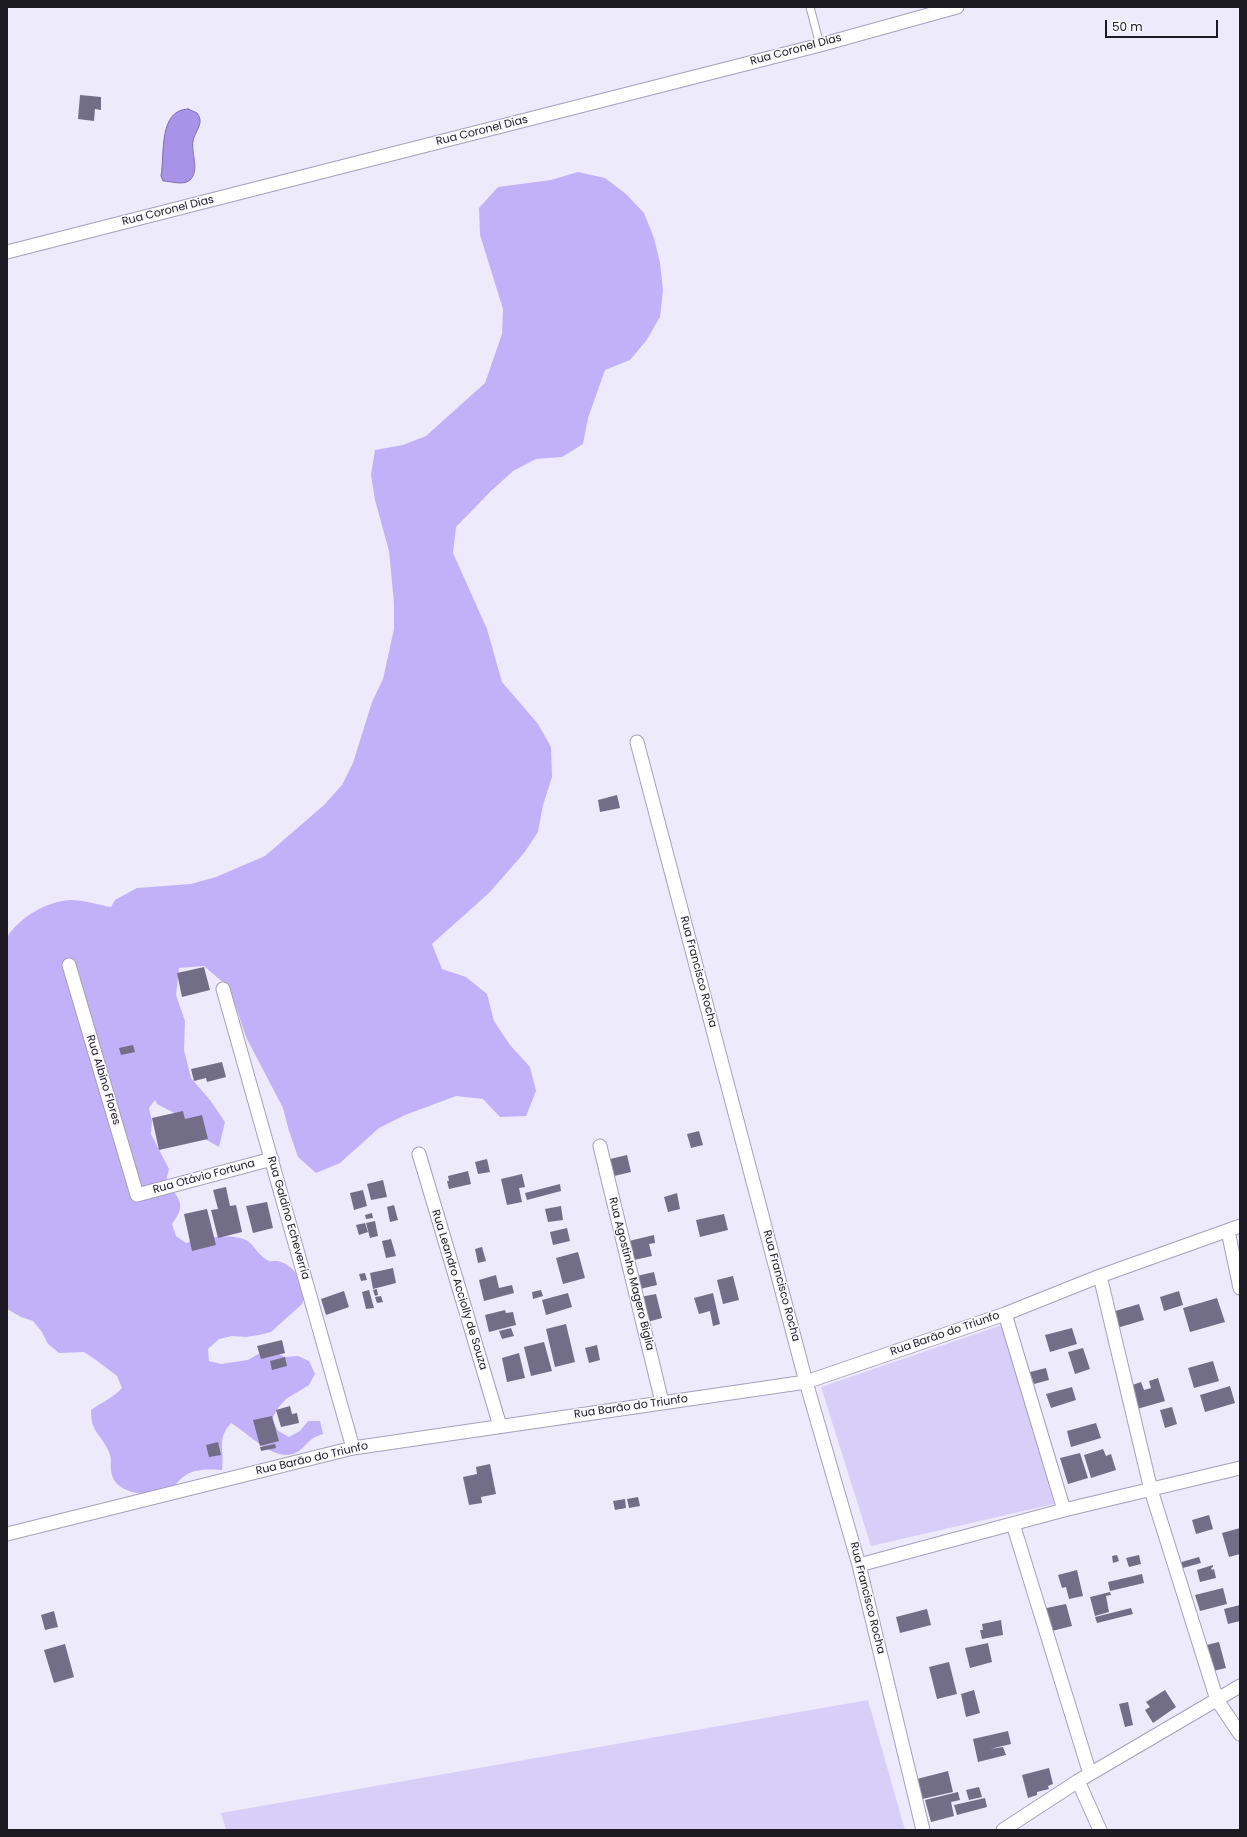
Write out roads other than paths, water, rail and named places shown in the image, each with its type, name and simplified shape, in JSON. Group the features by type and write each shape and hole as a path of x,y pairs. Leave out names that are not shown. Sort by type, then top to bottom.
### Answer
{"street":[{"name":"Rua Coronel Dias","path":"7,252 820,44 956,7"},
{"name":"Rua Francisco Rocha","path":"637,742 806,1382 859,1565 923,1830"},
{"name":"Rua Albino Flores","path":"69,965 137,1195"},
{"name":"Rua Galdino Echeverria","path":"223,989 353,1448"},
{"name":"Rua Agostinho Magero Biglia","path":"600,1146 662,1402"},
{"name":"Rua Leandro Acciolly de Souza","path":"419,1154 500,1426"},
{"name":"Rua Otávio Fortuna","path":"137,1195 272,1160"},
{"name":"Rua Barão do Triunfo","path":"7,1534 353,1448 806,1382 1005,1314 1100,1276 1240,1226"},
{"path":"1228,1231 1240,1288"},
{"path":"1100,1276 1151,1490 1217,1700 1240,1734"},
{"path":"1005,1314 1064,1510"},
{"path":"859,1565 1064,1510 1240,1468"},
{"path":"1013,1524 1090,1774"},
{"path":"1003,1830 1078,1781 1240,1686"},
{"path":"1078,1781 1100,1830"}],"lane":[{"path":"810,7 820,44"}]}
